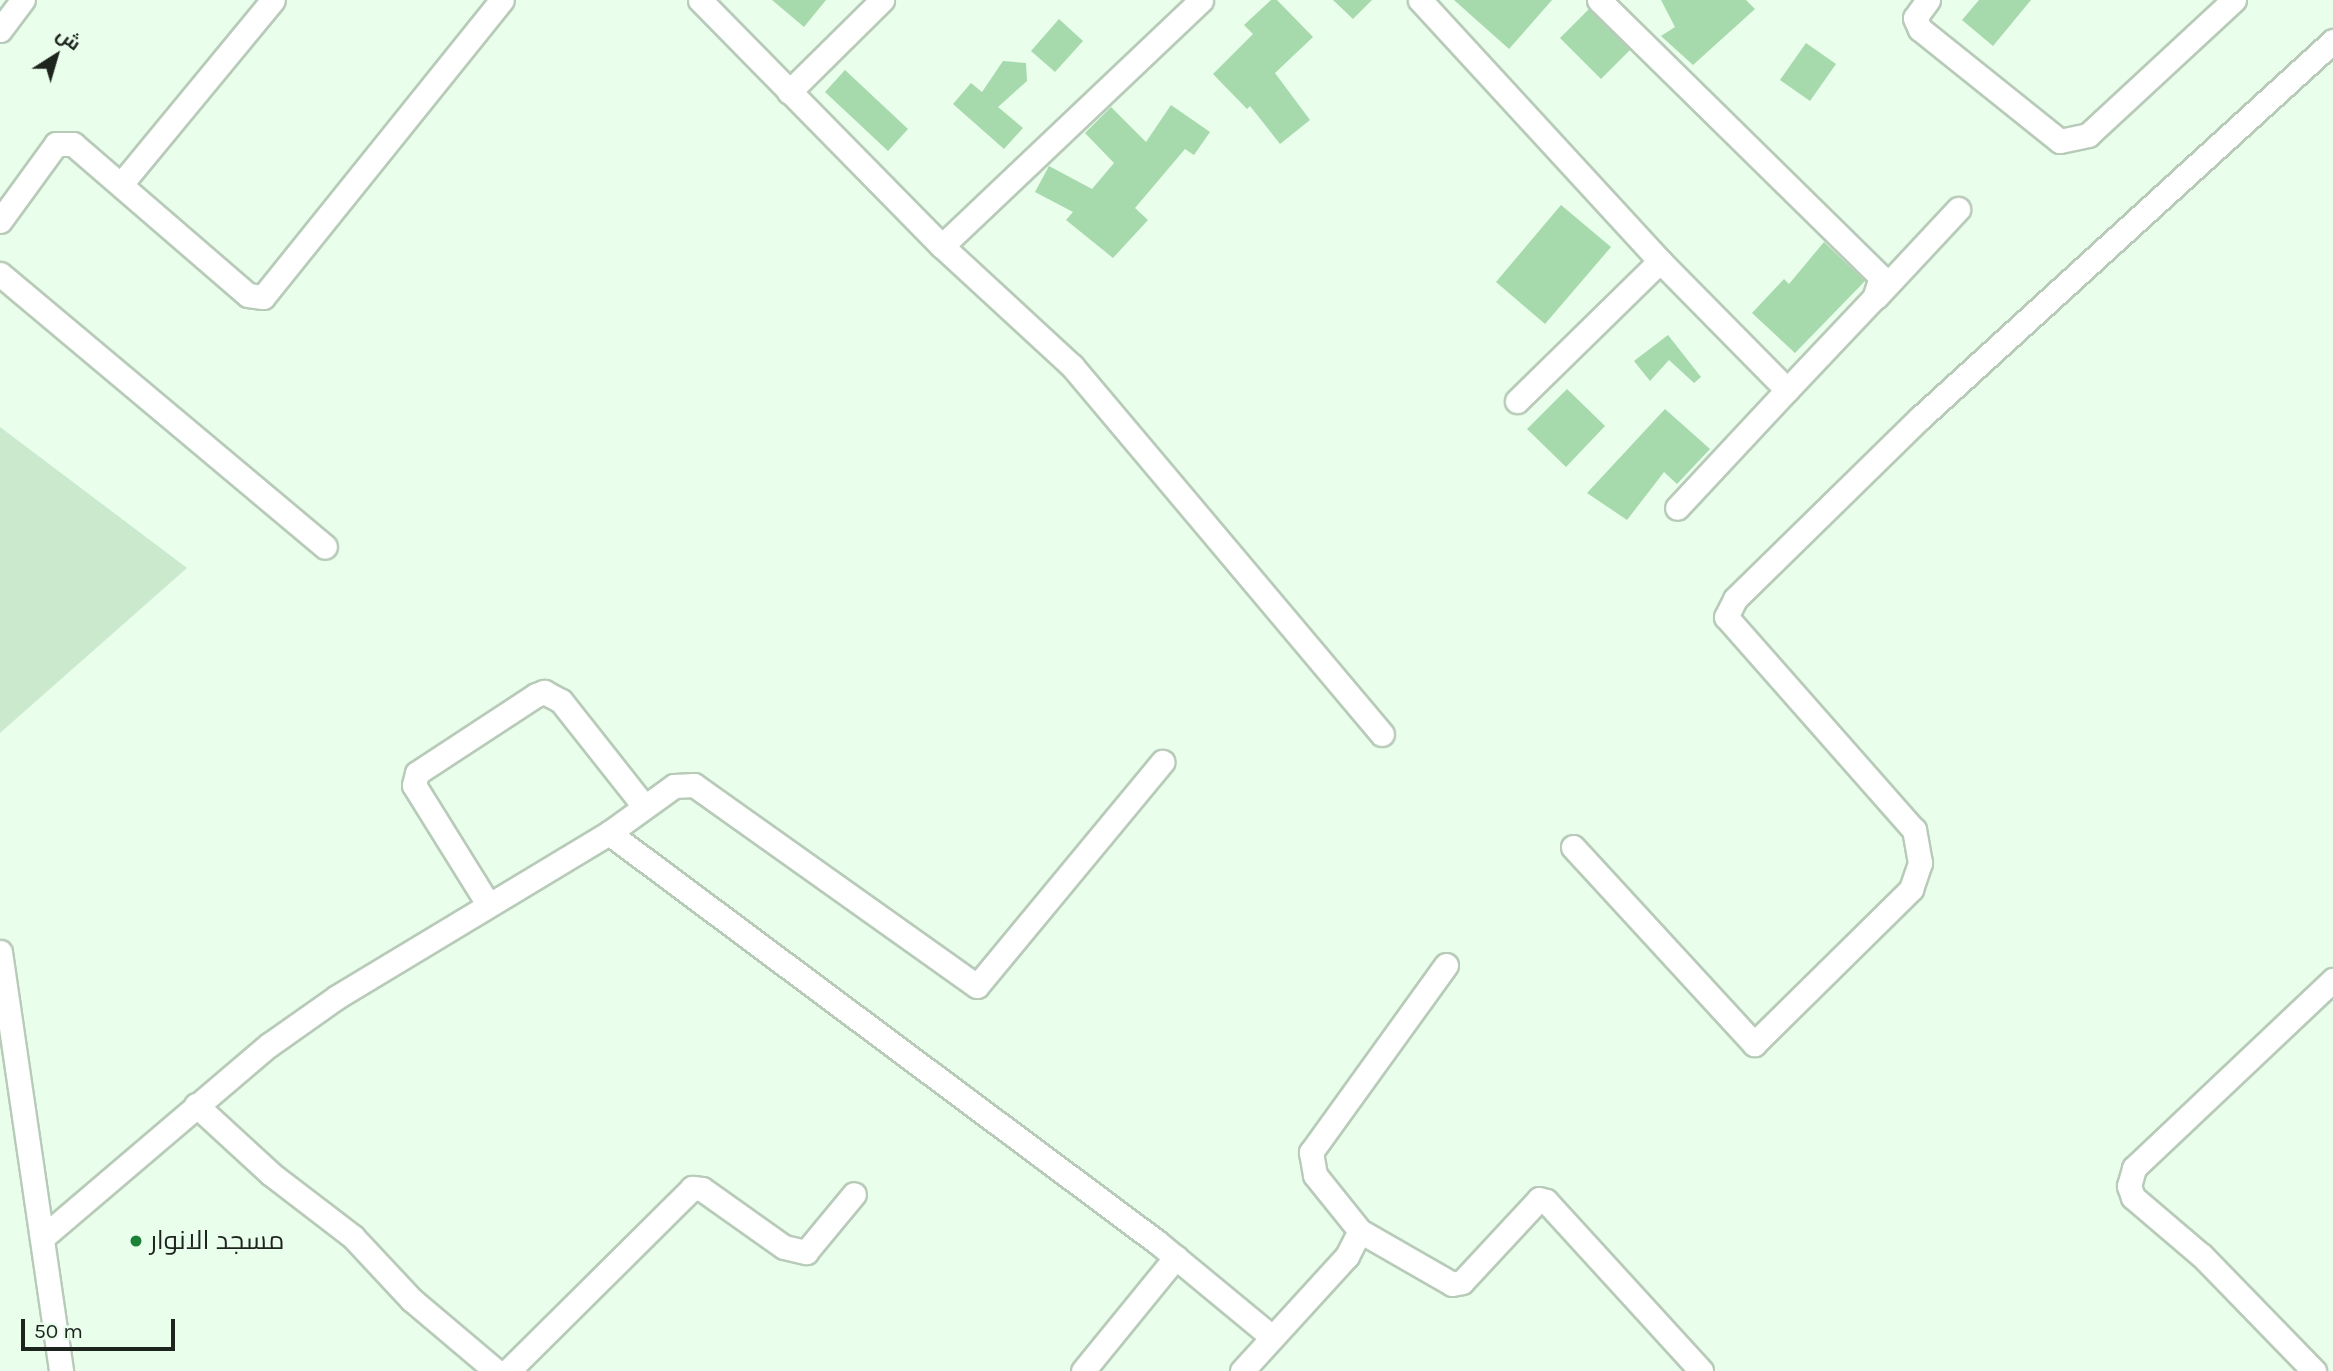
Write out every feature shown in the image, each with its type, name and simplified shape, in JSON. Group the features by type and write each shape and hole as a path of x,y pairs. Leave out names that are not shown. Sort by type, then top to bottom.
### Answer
{"street":[{"path":"1,25 23,0"},
{"path":"122,183 274,0"},
{"path":"2,215 56,144 64,142 122,183 248,295 263,297 502,0"},
{"path":"700,0 942,246 1090,386 1382,734"},
{"path":"789,92 882,0"},
{"path":"942,246 1201,0"},
{"path":"1420,0 1660,261 1787,390"},
{"path":"1599,0 1876,268 1881,287 1874,298"},
{"path":"1928,0 1915,18 1920,29 2060,141 2088,135 2234,0"},
{"path":"1573,847 1754,1044 1911,889 1920,863 1914,830 1726,617 1735,599 1921,417 2333,41"},
{"path":"1677,508 1958,209"},
{"path":"1517,401 1660,261"},
{"path":"0,274 325,547"},
{"path":"488,904 414,785 417,773 536,695 544,692 561,701 644,806"},
{"path":"42,1238 196,1105 337,996 609,833 674,786 694,785 712,794 977,986 1162,762"},
{"path":"609,833 649,858 726,923 1176,1258 1272,1337"},
{"path":"0,952 61,1371"},
{"path":"1446,965 1311,1152 1315,1175 1360,1231 1430,1275 1458,1284 1533,1204 1546,1201 1701,1371"},
{"path":"2314,1371 2202,1256 2133,1197 2129,1186 2134,1168 2333,980"},
{"path":"196,1105 271,1174 353,1237 412,1300 496,1371"},
{"path":"508,1371 692,1188 702,1189 794,1251 814,1247 854,1194"},
{"path":"1242,1371 1348,1256 1360,1231"},
{"path":"1083,1371 1176,1258"}],"green space":[{"path":"0,427 187,568 0,733"}],"building":[{"path":"772,0 826,0 804,27"},
{"path":"1271,0 1277,0 1313,37 1275,73 1310,120 1280,144 1250,106 1247,109 1213,74 1253,34 1244,25"},
{"path":"1333,0 1372,0 1353,19"},
{"path":"1454,0 1552,0 1509,49"},
{"path":"1661,0 1746,0 1755,9 1693,65 1661,36 1675,27"},
{"path":"1979,0 2031,0 1993,46 1962,20"},
{"path":"1589,9 1630,50 1601,79 1560,38"},
{"path":"1059,19 1083,41 1055,72 1031,51"},
{"path":"1806,43 1836,64 1810,101 1780,80"},
{"path":"1003,61 1026,63 1027,81 998,107 1023,128 1004,149 953,104 971,83 982,92"},
{"path":"845,70 908,129 888,151 825,92"},
{"path":"1171,105 1210,132 1194,155 1185,149 1135,208 1148,220 1113,258 1066,220 1073,212 1035,192 1049,166 1092,189 1114,163 1085,133 1111,107 1146,142"},
{"path":"1561,205 1611,247 1545,324 1496,282"},
{"path":"1824,242 1865,281 1795,353 1752,313 1784,279 1789,284"},
{"path":"1668,335 1701,377 1694,383 1669,360 1650,381 1634,361"},
{"path":"1567,389 1605,426 1566,467 1527,429"},
{"path":"1665,409 1710,449 1677,484 1664,472 1627,520 1587,493"}],"place":[{"name":"مسجد الانوار","path":"136,1241"}]}
